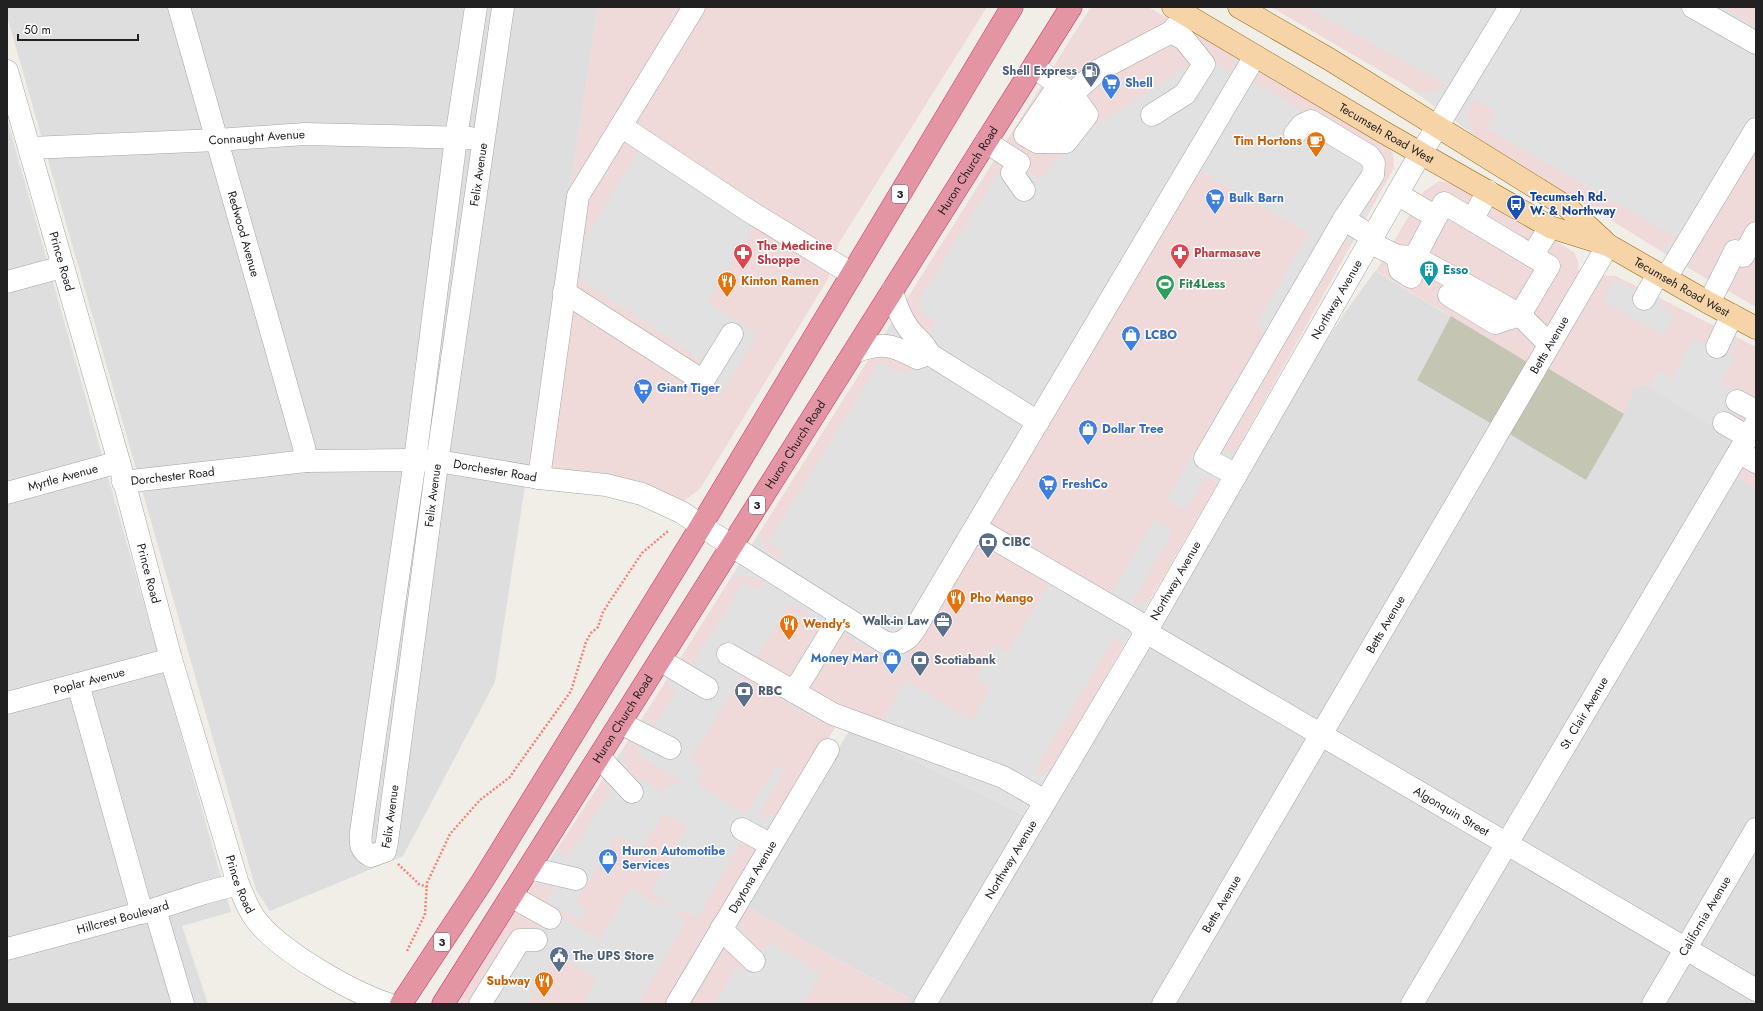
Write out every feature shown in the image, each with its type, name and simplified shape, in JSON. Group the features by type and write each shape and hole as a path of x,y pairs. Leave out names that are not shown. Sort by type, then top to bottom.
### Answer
{"highway":[{"name":"3","path":"401,1004 483,880 701,526 1012,7"},
{"name":"Huron Church Road","path":"443,1004 1071,7"}],"main road":[{"name":"Tecumseh Road West","path":"1239,7 1329,59 1567,207 1608,244 1709,303 1756,328"},
{"name":"Tecumseh Road West","path":"1179,11 1550,227 1608,244"}],"street":[{"name":"Redwood Avenue","path":"180,7 304,447 306,461"},
{"name":"Felix Avenue","path":"476,7 456,138 415,460 361,832 360,845 364,852 371,856 385,851 438,461 503,7"},
{"path":"539,478 578,196 694,7"},
{"path":"1693,7 1756,43"},
{"name":"Northway Avenue","path":"925,1004 1146,632 1397,194 1507,8"},
{"path":"1034,67 1069,93 1087,115 1066,142 1040,142 1026,135 1069,93 1099,70 1172,32 1179,11"},
{"path":"1152,116 1185,94 1204,64 1184,39 1172,32"},
{"name":"Dorchester Road","path":"121,472 306,461 415,460 438,461 539,478 606,484 642,494 681,512 884,642 893,645 904,641 913,633 976,528 1255,56"},
{"name":"Prince Road","path":"8,79 30,148 62,267 121,472 171,658 238,884 254,917 290,952 356,990 388,1004"},
{"path":"1236,475 1205,458 1344,219 1373,175 1374,163 1369,156 1311,121 1302,125 1296,134"},
{"path":"621,126 749,211 852,274"},
{"path":"1644,299 1662,276 1756,129"},
{"name":"Connaught Avenue","path":"30,148 217,140 305,134 484,138"},
{"path":"986,142 1019,163"},
{"path":"1024,190 1012,173 1019,163 1040,142"},
{"path":"1472,220 1488,192"},
{"path":"1397,194 1436,217"},
{"path":"1408,263 1444,203 1549,266 1520,315 1495,323 1449,295"},
{"path":"1344,219 1408,263 1520,315 1549,344"},
{"path":"1532,256 1550,227"},
{"path":"1709,303 1739,254 1756,233"},
{"name":"Betts Avenue","path":"1163,1004 1608,244"},
{"path":"7,282 62,267"},
{"path":"892,291 898,313 910,331 926,344 929,354 1038,422"},
{"path":"564,292 703,381 732,334"},
{"path":"1717,347 1732,315"},
{"path":"854,352 872,346 898,347 917,358 929,354"},
{"path":"1737,401 1756,411"},
{"path":"1724,423 1750,444"},
{"name":"St. Clair Avenue","path":"1412,1004 1507,844 1750,444"},
{"name":"Myrtle Avenue","path":"7,493 121,472"},
{"name":"Algonquin Street","path":"976,528 1136,621 1146,632 1756,990"},
{"path":"794,692 841,615"},
{"path":"728,654 833,714 1003,777 1045,801"},
{"name":"Poplar Avenue","path":"7,703 171,658"},
{"path":"660,660 707,688"},
{"path":"78,684 149,911 183,1004"},
{"path":"620,723 670,748"},
{"name":"Daytona Avenue","path":"677,1004 828,750"},
{"path":"599,757 632,792"},
{"path":"742,829 771,845"},
{"name":"California Avenue","path":"1653,1004 1756,829"},
{"path":"529,868 576,879"},
{"name":"Hillcrest Boulevard","path":"7,949 149,911 204,893 238,884"},
{"path":"511,896 550,918"},
{"path":"721,929 754,961"},
{"path":"480,1004 520,940 536,940"}],"path":[{"path":"407,951 425,914 427,887 431,872 450,834 480,800 510,777 571,691 586,642 591,633 598,627 603,612 642,552 668,531"},
{"path":"385,851 418,884 427,887"}],"shaded area":[{"path":"7,7 598,7 495,682 403,856 270,911 256,890 7,16"},
{"path":"598,7 987,7 839,243 828,279 700,489 685,500 671,498 634,481 528,464"},
{"path":"1094,7 1148,7 1386,143 1393,154 1394,168 1234,455 1025,816 839,721 667,1004 458,1004 459,998 626,744 1089,10"},
{"path":"1271,7 1756,7 1756,307 1690,269 1481,140 1408,87"},
{"path":"1307,7 1723,7 1756,27 1756,145 1694,252 1690,269 1661,251 1677,238 1486,128 1496,111 1473,98 1469,107 1468,118 1476,136 1414,91 1427,93 1439,91 1446,85"},
{"path":"1208,54 1211,61 1231,71 1235,63 1233,56 1261,71 1253,75 1250,79 1371,153 1363,206 1372,206 1349,245 1344,237 1224,449 1234,455 1217,483 1206,476 1185,510 1166,500 1265,332 1256,325 1306,237 1309,239 1311,235 1197,169 986,529 1107,600 1154,520 1173,531 1131,604 1148,602 1123,646 1116,635 1033,773 1051,770 1025,816 839,721 816,721 743,675 690,760 704,769 696,783 746,814 777,765 784,770 759,815 762,818 783,815 759,853 748,839 742,839 697,918 678,908 677,915 686,921 638,1004 582,1004 597,979 557,955 528,1004 498,1004 494,1001 538,924 532,916 516,913 528,893 536,902 599,939 630,888 663,907 667,902 651,893 687,827 664,813 641,849 617,835 576,902 588,909 580,922 546,901 553,889 550,886 535,883 558,848 561,856 568,856 611,791 605,777 622,750 629,773 661,791 680,781 637,754 643,744 626,744 644,716 654,727 678,687 665,683 682,656 688,671 744,582 758,589 762,588 763,583 756,578 742,576 729,581 760,533 765,547 772,555 779,559 783,552 768,543 880,361 898,372 907,374 912,365 909,357 871,356 906,300 910,319 921,333 932,331 934,321 917,309 918,302 1000,169 1031,173 1039,180 1084,132","holes":["976,539 1050,583 1007,653 994,645 976,679 990,688 972,720 905,680 878,729 803,689 837,630 901,668","790,603 823,622 787,680 755,661"]},
{"path":"7,119 231,912 182,926 208,1004 7,1004"},
{"path":"638,151 754,226 708,303 758,334 721,394 711,388 720,372 580,280 582,243"},
{"path":"1439,181 1459,185 1574,252 1578,261 1579,272 1529,363 1376,271 1423,192"},
{"path":"1375,271 1528,363 1624,413 1633,388 1645,385 1751,449 1735,476 1756,489 1756,1004 907,1004 909,998 836,959 743,904 851,728 1025,816 1304,375 1344,314"},
{"path":"1600,275 1616,276 1756,347 1756,489 1735,476 1750,448 1645,385 1633,388 1624,414 1546,367"},
{"path":"1617,280 1635,290 1638,287 1662,299 1659,305 1675,314 1663,336 1603,301 1612,281"},
{"path":"1451,316 1529,363 1492,424 1417,380"},
{"path":"1718,328 1738,338 1729,354 1735,358 1721,383 1742,393 1742,412 1737,423 1735,439 1649,388 1658,371 1671,378 1693,339 1708,345"},
{"path":"1546,367 1624,414 1586,480 1508,433"},
{"path":"743,904 836,959 910,999 907,1004 686,1004"},
{"path":"735,920 762,954 769,941 821,974 803,1004 714,1004 737,966 747,972 749,969 723,941"}],"place":[{"name":"Shell Express","path":"1091,88"},
{"name":"Shell","path":"1111,100"},
{"name":"Tim Hortons","path":"1316,158"},
{"name":"Bulk Barn","path":"1215,215"},
{"name":"Tecumseh Rd. W. & Northway","path":"1516,221"},
{"name":"The Medicine Shoppe","path":"743,270"},
{"name":"Pharmasave","path":"1180,270"},
{"name":"Esso","path":"1429,287"},
{"name":"Kinton Ramen","path":"727,298"},
{"name":"Fit4Less","path":"1165,301"},
{"name":"LCBO","path":"1131,352"},
{"name":"Giant Tiger","path":"643,405"},
{"name":"Dollar Tree","path":"1088,446"},
{"name":"FreshCo","path":"1048,501"},
{"name":"CIBC","path":"988,559"},
{"name":"Pho Mango","path":"956,615"},
{"name":"Walk-in Law","path":"943,638"},
{"name":"Wendy's","path":"789,641"},
{"name":"Money Mart","path":"892,675"},
{"name":"Scotiabank","path":"920,677"},
{"name":"RBC","path":"744,708"},
{"name":"Huron Automotibe Services","path":"608,875"},
{"name":"The UPS Store","path":"559,973"},
{"name":"Subway","path":"544,998"}]}
